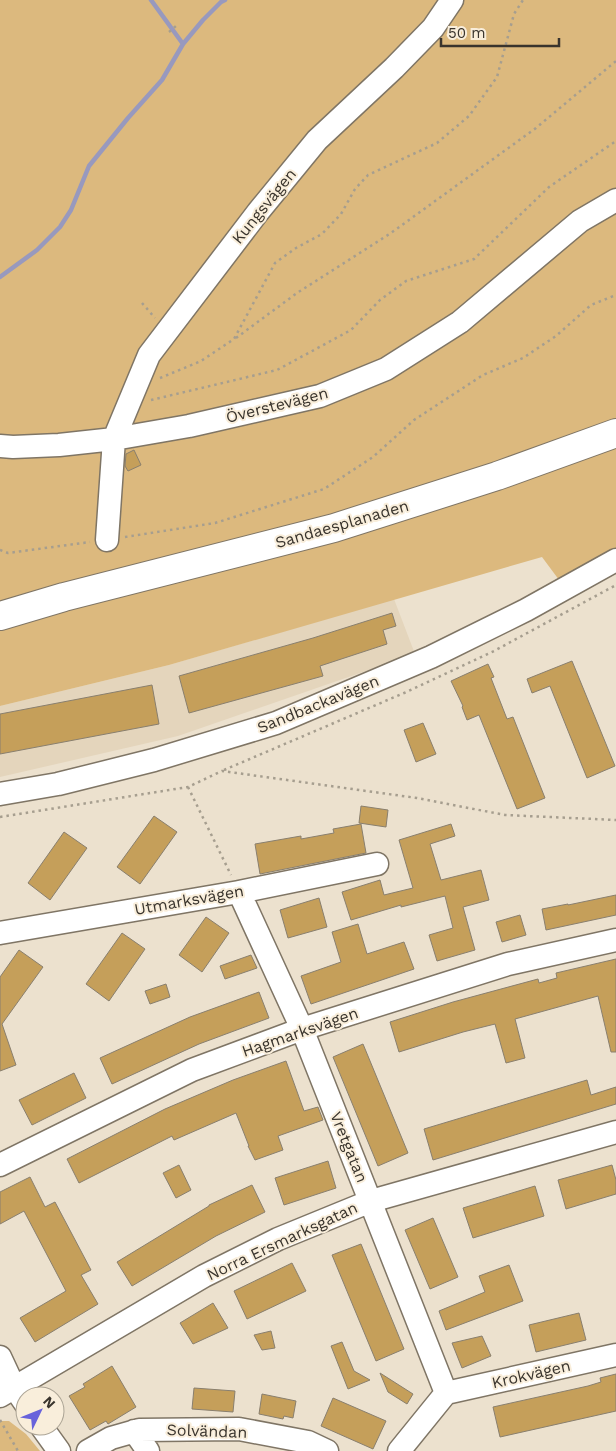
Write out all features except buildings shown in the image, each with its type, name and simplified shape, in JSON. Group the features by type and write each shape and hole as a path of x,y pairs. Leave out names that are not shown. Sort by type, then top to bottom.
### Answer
{"main road":[{"name":"Sandaesplanaden","path":"0,616 64,597 334,528 497,476 616,433"},
{"name":"Sandaesplanaden","path":"0,604 64,597"}],"street":[{"name":"Kungsvägen","path":"114,439 149,355 258,212 317,140 407,55 433,28 452,0"},
{"name":"Överstevägen","path":"0,446 59,445 114,439 189,426 320,396 386,369 460,322 580,221 616,200"},
{"path":"107,540 114,439"},
{"name":"Sandbackavägen","path":"0,794 58,784 154,760 276,723 431,657 526,610 616,560"},
{"name":"Utmarksvägen","path":"0,933 239,892 377,864"},
{"name":"Vretgatan","path":"239,892 302,1029 446,1393"},
{"name":"Hagmarksvägen","path":"0,1165 192,1070 302,1029 508,964 616,940"},
{"name":"Norra Ersmarksgatan","path":"13,1395 204,1276 278,1239 371,1201 616,1132"},
{"name":"Krokvägen","path":"446,1393 616,1355"},
{"path":"0,1357 13,1395"},
{"path":"399,1451 446,1393"},
{"name":"Solvändan","path":"88,1451 111,1438 139,1430 239,1429 308,1442 327,1451"},
{"path":"134,1431 148,1451"},
{"path":"48,1436 59,1451"}],"path":[{"path":"234,339 275,263 296,248 322,234 341,214 355,189 368,175 437,143 469,116 498,77 514,14 523,0"},
{"path":"169,32 176,26"},
{"path":"152,381 201,361 297,293 391,233 520,140 616,61"},
{"path":"129,406 276,370 351,330 380,300 406,281 474,260 549,187 616,141"},
{"path":"0,550 8,553 59,548 215,523 324,489 372,457 414,420 483,375 523,358 556,336 591,305 616,295"},
{"path":"0,817 188,787 222,771 417,798 506,814 616,820"},
{"path":"188,787 239,892"},
{"path":"0,1420 18,1451"}],"shaded area":[{"path":"0,0 616,0 616,560 565,588 542,557 169,665 0,706"},
{"path":"394,599 415,654 178,736 0,777 0,706 169,665"},
{"path":"0,1421 9,1421 15,1426 15,1436 28,1436 40,1451 0,1451"}],"waterway":[{"path":"151,0 183,44"},
{"path":"0,277 37,250 60,227 71,210 89,166 162,80 183,44 203,20 225,0"}]}
